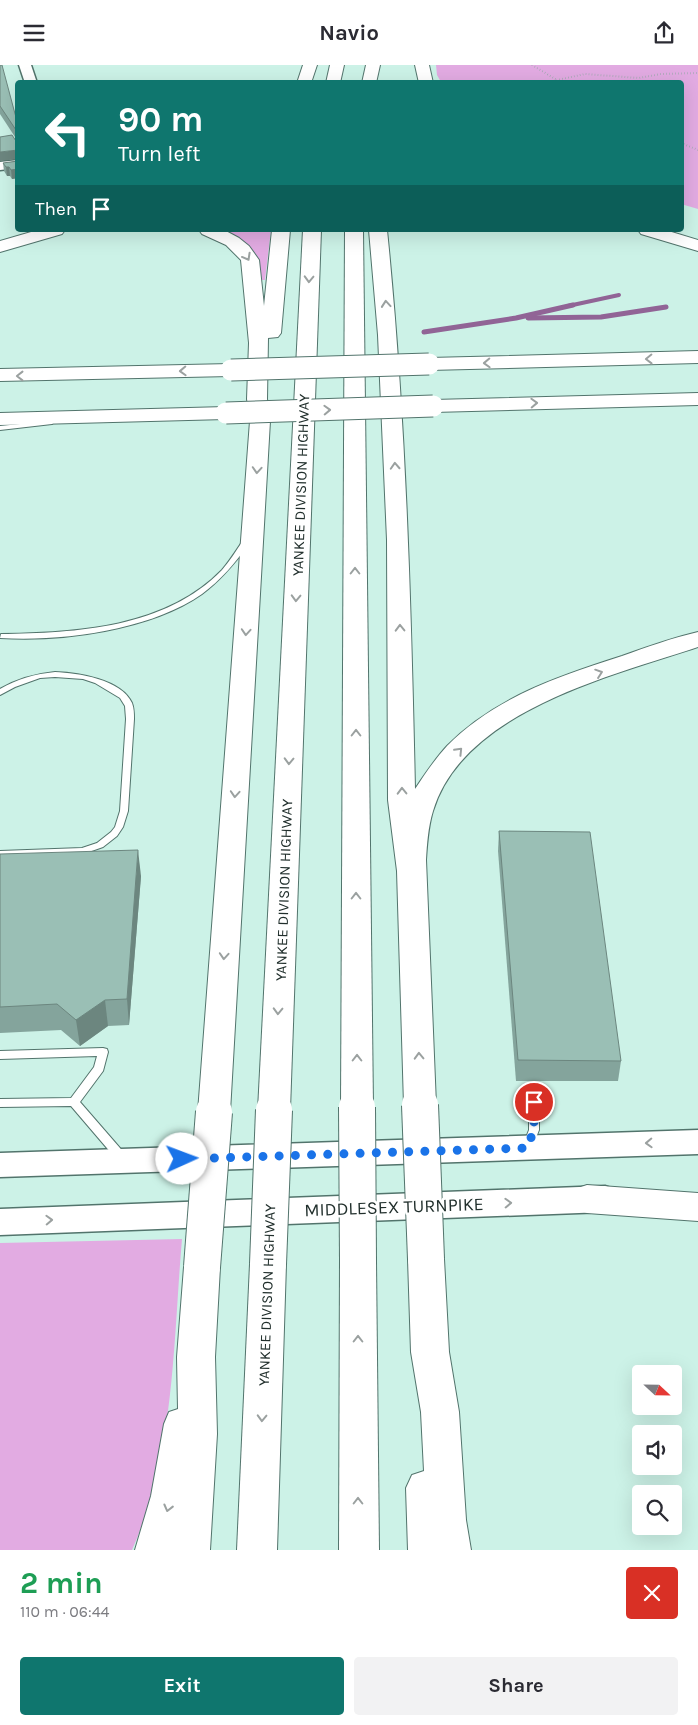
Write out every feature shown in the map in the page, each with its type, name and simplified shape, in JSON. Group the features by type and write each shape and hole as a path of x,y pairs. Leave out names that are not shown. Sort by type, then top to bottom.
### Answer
{"highway":[{"path":"305,80 310,65"},
{"path":"334,80 338,65"},
{"path":"370,80 373,65"},
{"path":"422,65 425,80"},
{"path":"0,239 23,232"},
{"path":"0,247 49,232"},
{"path":"190,1550 198,1434 196,1357 260,421 258,399 259,343 250,260 244,250 234,242 212,232"},
{"path":"260,421 266,399 280,232"},
{"name":"YANKEE DIVISION HIGHWAY","path":"257,1550 312,232"},
{"path":"354,232 359,1550"},
{"path":"378,232 388,335 398,540 402,800 412,874"},
{"path":"653,232 698,246"},
{"path":"0,375 698,357"},
{"path":"0,419 698,399"},
{"path":"451,1550 446,1520 440,1412 430,1352 412,874 414,831 422,803 446,765 478,733 503,714 546,692 698,639"},
{"path":"587,1199 698,1207"},
{"path":"428,1550 424,1412 430,1352"},
{"path":"155,1550 171,1496 196,1357"}],"main road":[{"path":"0,1165 698,1142"},
{"name":"MIDDLESEX TURNPIKE","path":"0,1222 698,1194"}],"street":[{"path":"25,65 30,80"},
{"path":"0,166 15,164"}],"lane":[{"path":"0,428 117,416"},
{"path":"1,637 46,636 93,631 121,625 162,611 198,593 223,573 242,550 253,526"},
{"path":"0,693 12,685 36,678 61,675 85,677 104,683 120,694 129,706 130,719 124,811 119,827 114,834 100,845 84,851 0,854"},
{"path":"0,1055 103,1052 99,1067 74,1101"},
{"path":"0,1103 74,1101"},
{"path":"74,1101 124,1161"},
{"path":"527,1148 534,1130 534,1102"}],"path":[{"path":"532,65 554,80"},
{"path":"560,80 585,74 639,78 661,74 698,73"},
{"path":"684,144 698,150"}],"shaded area":[{"path":"436,65 698,65 698,209 684,205 684,80 440,80 437,75"},
{"path":"222,232 271,232 265,280 262,280 259,263"},
{"path":"182,1239 174,1358 164,1436 157,1475 146,1513 132,1550 0,1550 0,1243"}],"building":[{"path":"0,65 2,65 15,114 15,128 0,106"},
{"path":"12,135 15,140 15,150 0,152 0,137"},
{"path":"15,161 15,169 11,170 3,163"},
{"path":"499,831 590,832 621,1061 518,1060"},
{"path":"138,850 127,999 105,1000 76,1020 57,1004 0,1007 0,854"}],"waterway":[{"path":"568,306 619,295"},
{"path":"424,332 516,318 573,305"},
{"path":"528,318 601,317 666,307"}],"route":[{"path":"182,1159 527,1148 534,1130 534,1102"}]}
